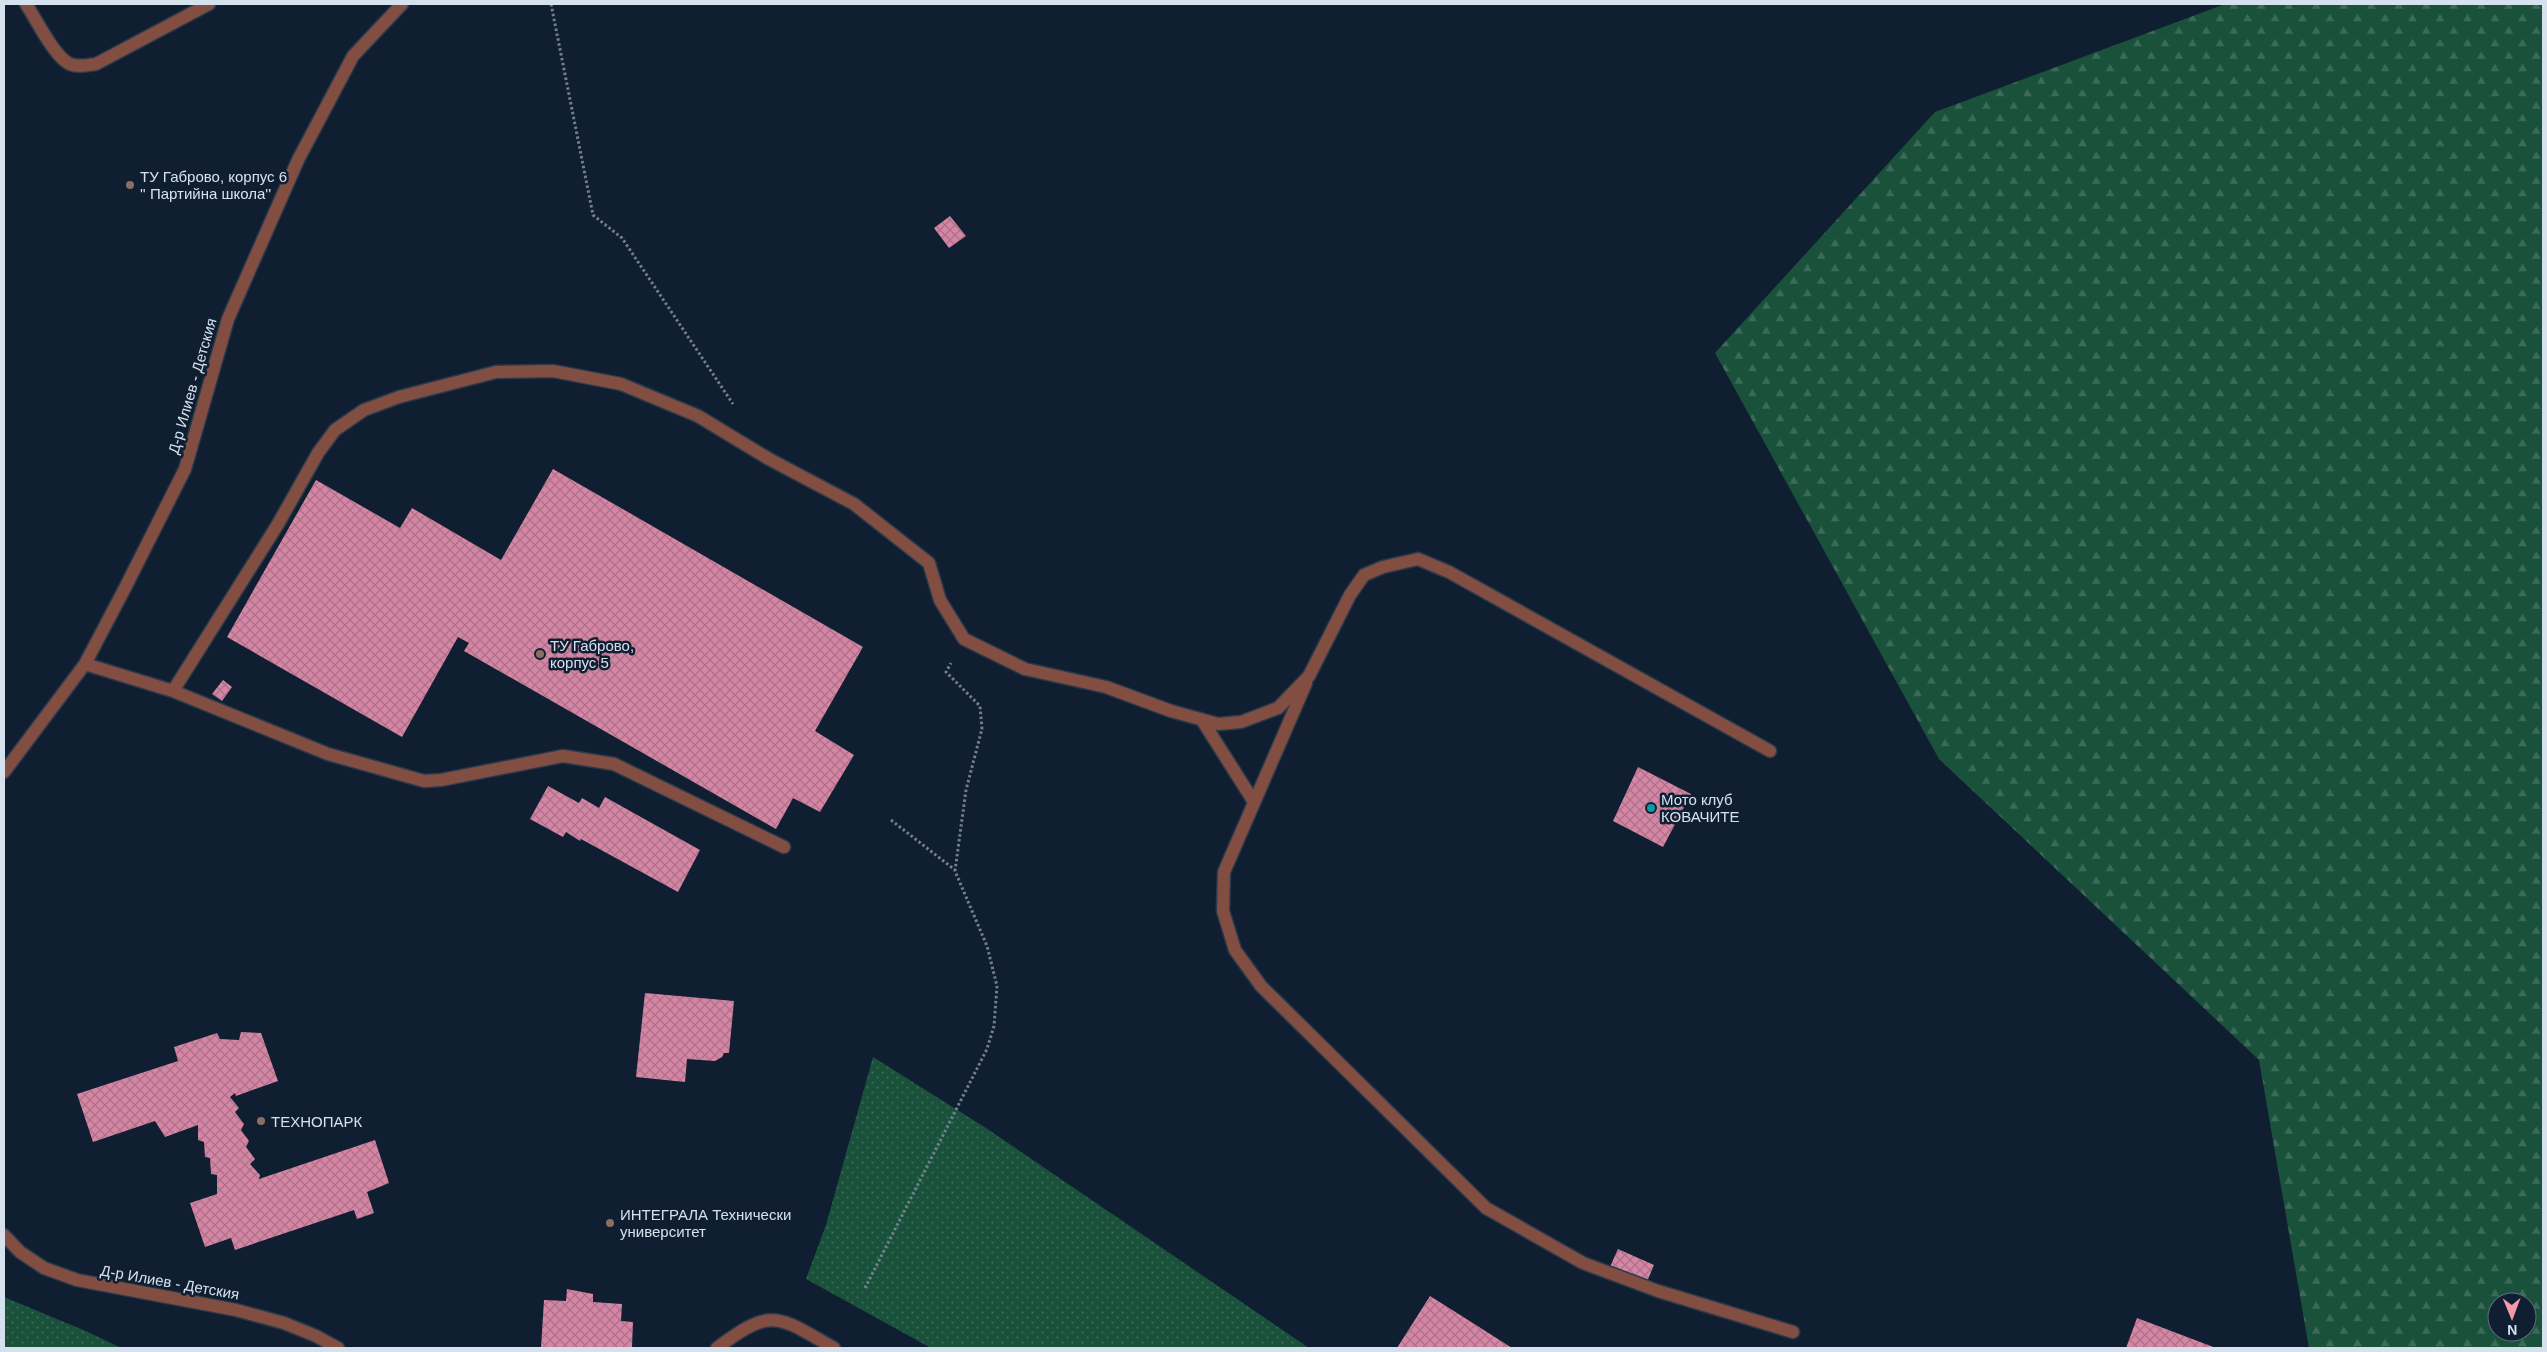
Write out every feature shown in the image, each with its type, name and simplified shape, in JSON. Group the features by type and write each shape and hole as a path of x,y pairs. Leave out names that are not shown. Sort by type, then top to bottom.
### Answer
{"street":[{"path":"26,4 60,56 69,64 80,66 96,64 209,4"},
{"name":"Д-р Илиев - Детския","path":"4,772 85,664 185,469 228,319 298,160 353,56 402,4"},
{"path":"173,691 258,556 318,453 335,430 364,410 398,397 496,372 553,371 621,384 698,416 769,459 854,504 930,563 940,600 964,638 1025,669 1106,687 1171,711 1218,724 1241,722 1278,708 1309,676"},
{"path":"1770,751 1450,572 1418,559 1383,567 1364,575 1350,595 1309,676 1224,872 1223,911 1235,950 1262,986 1486,1208 1583,1263 1658,1291 1793,1332"},
{"path":"85,664 173,691 328,754 424,781 441,780 563,756 614,764 784,847"},
{"path":"1202,720 1254,802"},
{"name":"Д-р Илиев - Детския","path":"4,1236 20,1252 44,1268 77,1280 236,1310 284,1322 338,1348"},
{"path":"717,1348 738,1332 766,1319 787,1322 834,1348"}],"path":[{"path":"551,4 593,215 622,238 737,410"},
{"path":"955,871 966,790 982,729 980,706 946,672 964,638"},
{"path":"865,1288 988,1049 994,1026 997,986 989,954 955,871 891,820"}],"green space":[{"path":"2225,4 2543,4 2543,1348 2309,1348 2259,1060 1939,759 1715,353 1935,112"},
{"path":"873,1057 986,1128 1309,1348 931,1348 806,1279 826,1225"},
{"path":"4,1297 88,1332 121,1348 4,1348"}],"building":[{"path":"950,216 966,236 949,248 934,228"},
{"path":"553,469 863,647 815,731 854,755 820,812 793,798 776,829 464,651 469,643 458,637 402,737 227,637 316,480 400,528 412,508 501,560"},
{"path":"223,680 232,687 222,701 212,694"},
{"name":"Мото клуб КОВАЧИТЕ","path":"1638,767 1691,794 1663,847 1613,821"},
{"path":"548,786 579,803 582,798 599,808 605,797 700,850 678,892 581,839 580,841 566,832 563,837 530,819"},
{"path":"645,993 734,1001 729,1053 724,1053 722,1057 715,1061 687,1059 685,1082 636,1077"},
{"name":"ТЕХНОПАРК","path":"241,1032 261,1033 278,1081 236,1096 235,1093 230,1097 239,1108 235,1112 244,1124 241,1130 249,1141 246,1147 255,1159 250,1164 260,1175 259,1179 375,1140 389,1183 367,1192 374,1213 357,1219 354,1210 235,1250 231,1238 205,1247 190,1203 217,1194 217,1175 211,1174 210,1158 205,1157 204,1142 198,1140 198,1125 165,1137 155,1121 93,1142 77,1094 178,1061 174,1047 217,1033 220,1039 239,1040"},
{"path":"1618,1249 1654,1265 1646,1284 1609,1269"},
{"path":"567,1289 593,1294 593,1302 622,1304 621,1321 633,1322 632,1347 541,1348 544,1300 566,1301"},
{"path":"1430,1296 1476,1325 1512,1348 1397,1348"},
{"path":"2137,1318 2216,1348 2126,1348"}],"place":[{"name":"ТУ Габрово, корпус 6 '' Партийна школа''","path":"130,185"},
{"name":"ТУ Габрово, корпус 5","path":"540,654"},
{"name":"Мото клуб КОВАЧИТЕ","path":"1651,808"},
{"name":"ТЕХНОПАРК","path":"261,1121"},
{"name":"ИНТЕГРАЛА Технически университет","path":"610,1223"}]}
